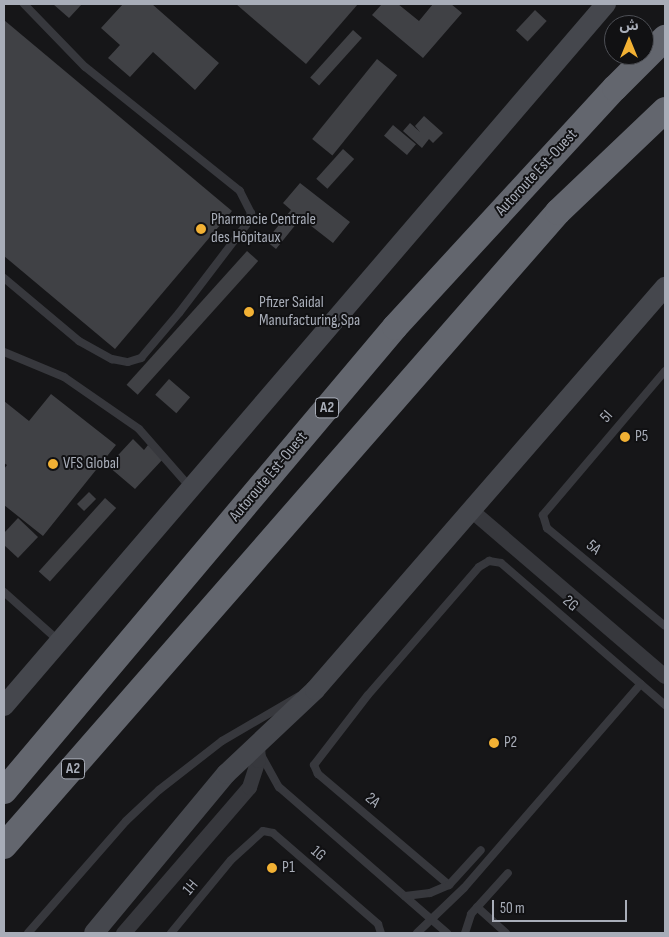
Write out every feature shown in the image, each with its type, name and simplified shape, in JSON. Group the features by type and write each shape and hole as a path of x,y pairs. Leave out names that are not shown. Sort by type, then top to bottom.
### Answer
{"highway":[{"name":"Autoroute Est-Ouest","path":"4,791 395,327 615,88 665,38"},
{"name":"A2","path":"4,846 558,212 661,114"}],"main road":[{"path":"4,706 606,4"},
{"path":"94,933 226,774 315,690 665,287"}],"street":[{"path":"471,510 665,676"},
{"path":"123,933 250,787 258,760 257,746"}],"lane":[{"path":"4,278 80,341 112,359 128,362 141,358 246,225 251,213 240,191 85,67 24,4"},
{"path":"4,352 64,377 139,429 192,489"},
{"name":"5I","path":"569,482 665,370"},
{"name":"5A","path":"569,482 544,510 544,524 665,626"},
{"name":"2G","path":"341,730 456,593 484,563 501,563 665,705"},
{"path":"4,592 60,643"},
{"path":"417,933 464,888 641,684"},
{"path":"28,933 139,807 158,790 230,736 291,699 315,690"},
{"name":"2A","path":"341,730 315,762 316,771 449,885"},
{"path":"257,746 265,767 279,788 448,933"},
{"name":"1G","path":"231,860 259,833 272,833 378,924 381,933"},
{"path":"404,896 430,894 449,885 481,850"},
{"name":"1H","path":"171,933 231,860"},
{"path":"465,933 477,907 508,873"},
{"path":"477,907 506,933"}],"building":[{"path":"53,4 82,4 69,18"},
{"path":"123,4 152,4 219,63 195,90 153,52 130,77 108,58 120,45 101,28"},
{"path":"236,4 358,4 306,64"},
{"path":"382,4 398,4 419,21 433,4 451,4 462,13 423,58 372,15"},
{"path":"535,10 547,21 528,41 516,30"},
{"path":"4,20 232,211 115,349 4,256"},
{"path":"353,30 362,38 319,86 310,78"},
{"path":"377,59 397,75 332,155 312,139"},
{"path":"424,116 443,133 433,143 429,139 422,148 403,131 410,123 420,132 415,126"},
{"path":"393,125 416,144 407,155 384,136"},
{"path":"343,149 354,159 327,189 316,179"},
{"path":"300,183 350,222 333,243 301,218 276,249 266,241 291,210 283,203"},
{"path":"247,251 258,261 138,395 127,385"},
{"path":"169,379 190,397 176,413 155,395"},
{"name":"VFS Global","path":"51,394 116,445 43,536 4,505 4,469 7,465 4,463 4,401 29,421"},
{"path":"133,439 144,450 148,445 163,459 135,489 108,466"},
{"path":"89,492 96,499 84,511 77,504"},
{"path":"105,498 116,508 50,582 39,572"},
{"path":"18,518 38,537 18,558 4,545 4,533"}],"place":[{"name":"Pharmacie Centrale des Hôpitaux","path":"201,229"},
{"name":"Pfizer Saidal Manufacturing,Spa","path":"249,312"},
{"name":"P5","path":"625,437"},
{"name":"VFS Global","path":"53,464"},
{"name":"P2","path":"494,743"},
{"name":"P1","path":"272,868"}]}
